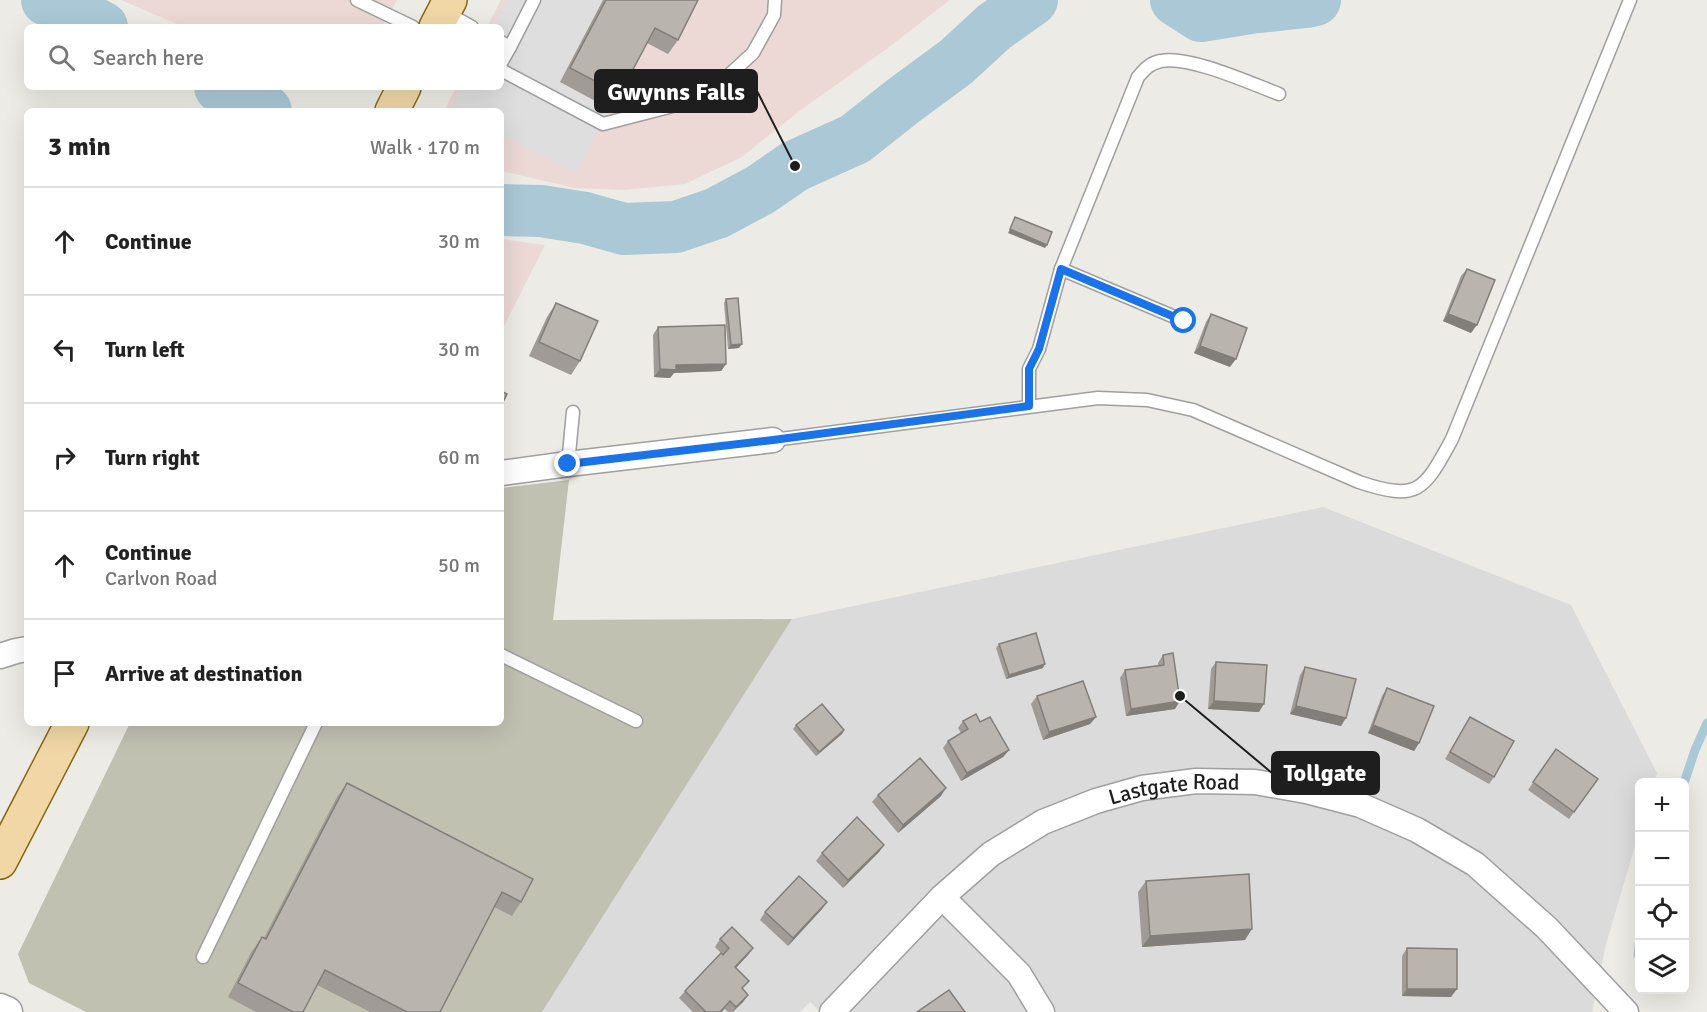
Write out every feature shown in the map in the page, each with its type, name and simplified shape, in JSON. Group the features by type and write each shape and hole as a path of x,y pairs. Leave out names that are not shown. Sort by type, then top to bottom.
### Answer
{"main road":[{"path":"394,108 403,90"},
{"path":"0,862 70,726"}],"street":[{"path":"504,473 773,440"},
{"path":"0,656 24,650"},
{"name":"Lastgate Road","path":"832,1012 942,897 991,854 1044,822 1096,801 1142,788 1196,781 1255,783 1306,791 1360,805 1417,830 1475,864 1547,928 1626,1012"},
{"path":"942,897 1019,974 1042,1012"},
{"path":"0,1009 7,1012"}],"lane":[{"path":"357,0 407,24"},
{"path":"505,44 534,0"},
{"path":"504,72 603,124 669,107 716,87 753,53 774,15 775,0"},
{"path":"773,440 1098,398 1147,400 1193,410 1379,489 1396,492 1413,490 1431,476 1452,439 1630,0"},
{"path":"443,13 466,24"},
{"path":"1029,406 1029,369 1039,349 1061,269 1138,77 1148,65 1162,61 1180,61 1199,65 1279,94"},
{"path":"1061,269 1184,321"},
{"path":"568,464 573,412"},
{"path":"504,656 636,721"},
{"path":"203,957 315,726"}],"shaded area":[{"path":"121,0 397,0 384,24 177,24"},
{"path":"501,0 950,0 798,112 742,157 685,184 624,190 575,188 504,172 504,108 446,108 454,90 504,90 504,24 489,24"},
{"path":"507,0 603,0 560,83 610,109 576,173 504,136 504,108 451,107 460,90 504,90 504,24 495,24"},
{"path":"504,239 545,245 504,326"},
{"path":"569,480 553,620 792,619 542,1012 86,1012 29,983 18,954 129,726 504,726 504,488"},
{"path":"1323,507 1571,605 1657,773 1655,778 1635,778 1635,846 1606,944 1592,1012 821,1012 810,1002 800,1012 542,1012 792,619"}],"building":[{"path":"606,0 698,0 678,40 655,28 620,94 570,68"},
{"path":"1015,217 1052,232 1047,245 1010,229"},
{"path":"1467,269 1495,280 1477,325 1448,314"},
{"path":"738,298 742,344 731,345 726,299"},
{"path":"556,303 598,321 580,361 539,342"},
{"path":"1211,314 1247,328 1236,359 1200,346"},
{"path":"725,325 726,364 676,365 676,370 660,369 658,327"},
{"path":"1036,633 1045,664 1009,675 999,644"},
{"path":"1173,653 1180,701 1131,709 1125,670 1164,665 1163,655"},
{"path":"1216,662 1267,665 1264,704 1214,701"},
{"path":"1305,667 1356,679 1346,718 1296,706"},
{"path":"1083,681 1096,717 1049,732 1037,696"},
{"path":"1387,688 1434,706 1419,743 1373,725"},
{"path":"822,704 844,730 819,752 796,725"},
{"path":"976,714 980,722 990,717 1009,750 967,773 948,741 968,729 963,721"},
{"path":"1470,717 1514,741 1494,777 1450,752"},
{"path":"1556,749 1598,779 1574,812 1533,782"},
{"path":"920,758 946,788 903,825 878,795"},
{"path":"347,783 533,879 521,902 502,892 440,1012 407,1012 325,970 303,1012 293,1012 238,983 262,937 266,939"},
{"path":"857,817 884,845 848,880 822,853"},
{"path":"1249,874 1252,929 1150,936 1146,881"},
{"path":"799,876 827,902 793,938 765,912"},
{"path":"732,927 753,948 735,967 749,981 742,988 748,995 736,1007 730,1001 720,1012 706,1012 685,991 721,953 723,955 729,948 720,939"},
{"path":"1407,948 1457,949 1457,989 1407,989"},
{"path":"949,990 965,1012 917,1012"}],"waterway":[{"path":"47,0 96,24"},
{"path":"504,210 541,211 585,218 624,229 676,227 717,213 760,190 795,166 855,139 956,62 994,27 1032,0"},
{"path":"1176,0 1201,16 1315,0"},
{"path":"226,90 260,108"},
{"path":"1686,778 1707,723"}],"place":[{"name":"Gwynns Falls","path":"795,166"},
{"name":"Tollgate","path":"1180,696"}],"route":[{"path":"568,464 1029,406 1029,369 1039,349 1061,269 1184,321"}]}
